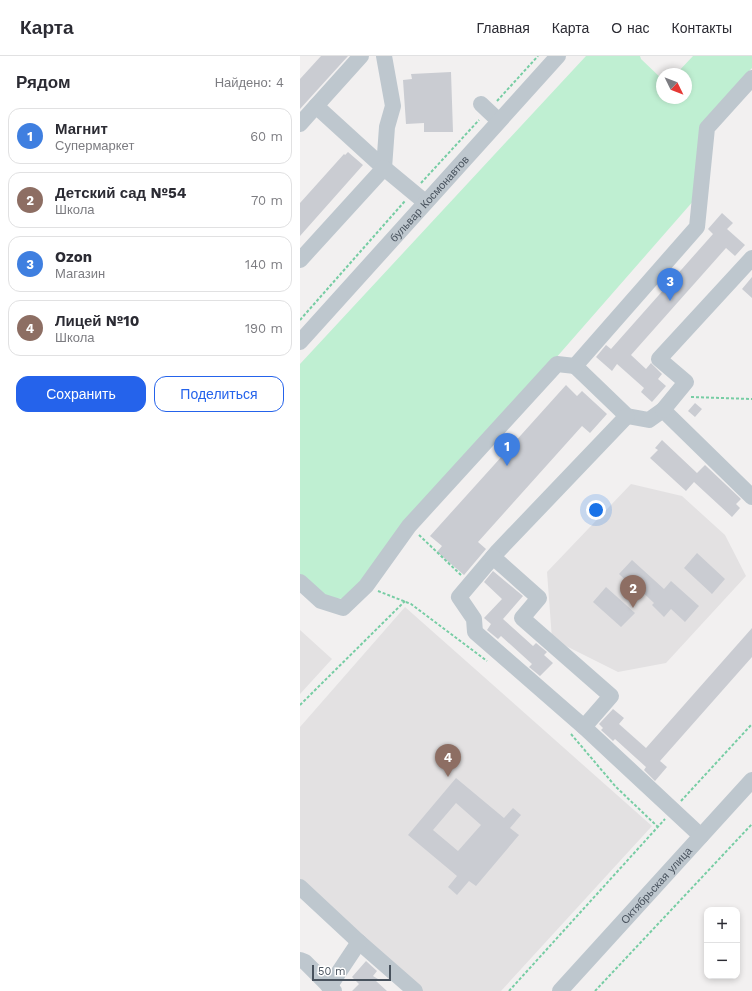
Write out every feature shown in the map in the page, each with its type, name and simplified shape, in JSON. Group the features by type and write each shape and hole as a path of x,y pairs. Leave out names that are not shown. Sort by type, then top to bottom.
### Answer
{"street":[{"path":"300,124 361,56"},
{"path":"300,260 384,168 387,127 393,106 384,56"},
{"name":"бульвар Космонавтов","path":"300,342 558,56"},
{"path":"575,366 697,226 707,128 752,78"},
{"path":"480,104 499,121"},
{"path":"316,106 384,168 426,202"},
{"path":"300,582 321,601 343,608 366,586 409,526 557,364 575,366 627,416 649,420 663,410 686,382 659,359 752,258"},
{"path":"663,410 752,497"},
{"path":"627,416 492,558 459,597 474,618 475,632 584,727 701,836"},
{"path":"492,558 539,598 522,618 611,696 584,727"},
{"name":"Октябрьская улица","path":"560,991 752,780"},
{"path":"300,887 359,942 415,991"},
{"path":"300,960 305,962 331,989 359,942"}],"path":[{"path":"674,396 752,399"},
{"path":"409,526 470,584"},
{"path":"366,586 411,604 492,665"},
{"path":"300,705 405,602"},
{"path":"509,991 752,724"},
{"path":"568,730 616,787 658,827"},
{"path":"595,991 752,824"}],"shaded area":[{"path":"631,484 682,496 725,535 746,576 666,663 618,672 552,639 547,572"},
{"path":"405,607 652,826 501,991 423,991 300,882 300,727"},
{"path":"300,630 332,659 300,694"}],"green space":[{"path":"586,56 640,56 641,59 656,73 656,104 692,104 692,68 682,68 693,56 752,56 752,68 703,122 695,199 345,599 326,598 300,576 300,364"}],"building":[{"path":"321,56 348,56 300,109 300,79"},
{"path":"451,72 453,132 424,132 424,123 406,124 403,80 412,79 411,74"},
{"path":"348,152 363,165 300,236 300,203 344,154 345,155"},
{"path":"722,213 733,223 727,229 745,245 735,256 726,248 631,355 646,369 651,363 662,374 658,379 666,386 652,402 641,392 644,388 617,364 612,371 596,357 606,345 611,349 713,234 708,229"},
{"path":"752,277 752,298 742,289"},
{"path":"566,385 577,396 582,391 607,414 590,433 582,426 478,542 486,549 464,575 437,552 442,546 430,536"},
{"path":"695,403 702,409 695,417 688,411"},
{"path":"662,440 697,473 705,465 741,499 736,504 740,508 732,517 694,482 686,491 650,458 658,450 655,448"},
{"path":"697,553 725,579 712,594 684,568"},
{"path":"632,560 664,589 671,581 699,606 685,622 671,609 664,617 652,605 654,603 637,587 635,589 619,574"},
{"path":"493,571 523,596 503,619 533,646 536,643 547,652 544,655 553,663 540,676 529,667 532,664 501,636 498,639 487,630 491,624 484,618 502,599 484,582"},
{"path":"606,587 635,613 621,627 593,602"},
{"path":"752,628 752,657 660,761 667,767 655,781 644,770 646,767 615,739 613,741 601,730 603,728 599,724 613,709 624,718 619,724 646,748"},
{"path":"456,778 504,818 513,808 521,815 510,828 519,835 476,886 469,881 457,895 448,887 457,876 408,835","holes":["456,803 481,825 458,851 433,830"]},
{"path":"366,961 377,971 373,976 378,979 376,981 387,991 352,991 359,984 352,977"}],"place":[{"name":"Ozon","path":"670,301"},
{"name":"Магнит","path":"507,466"},
{"name":"Детский сад №54","path":"633,608"},
{"name":"Лицей №10","path":"448,777"}]}
